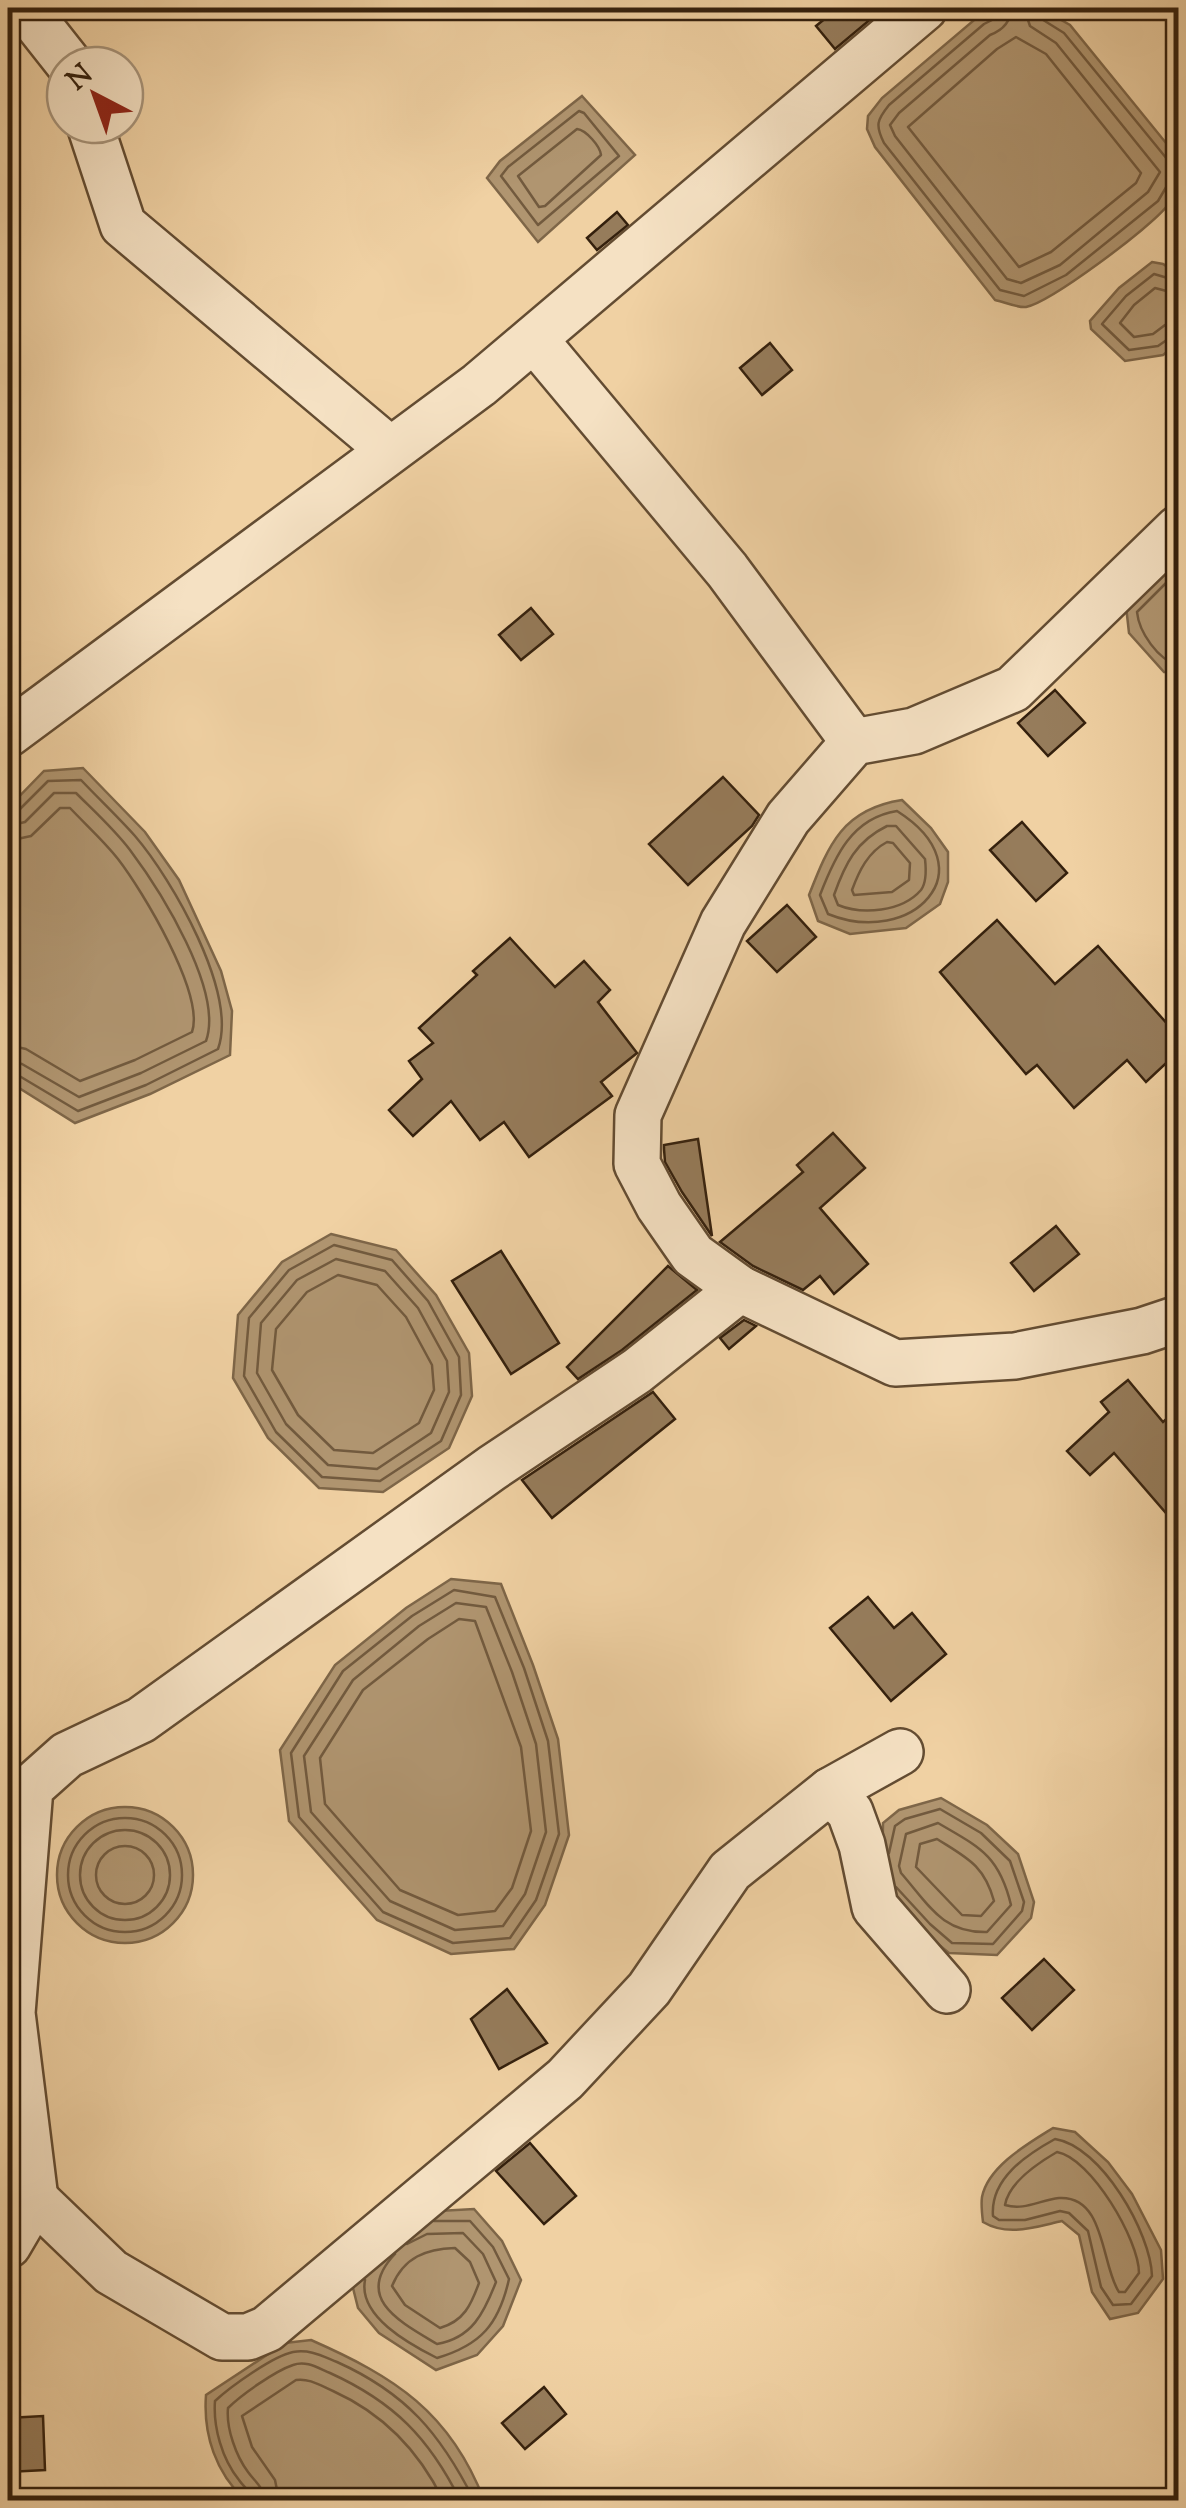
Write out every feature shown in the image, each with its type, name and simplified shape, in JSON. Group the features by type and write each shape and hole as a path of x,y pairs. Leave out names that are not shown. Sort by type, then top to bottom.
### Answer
{"street":[{"path":"26,8 55,45"},
{"path":"8,734 479,385 924,8"},
{"path":"97,145 123,225 389,450"},
{"path":"534,338 727,570 854,742"},
{"path":"1178,529 1013,688 914,731 854,742 788,818 723,923 638,1115 637,1164 659,1206 693,1255 740,1288 895,1363 1015,1356 1142,1332 1178,1319"},
{"path":"740,1288 637,1371 492,1468 141,1720 67,1755 18,1791 12,2014 36,2200 110,2272 222,2337 248,2337 266,2328 565,2079 649,1988 730,1872 830,1791 900,1752"},
{"path":"830,1791 850,1812 862,1844 875,1907 947,1990"},
{"path":"8,2245 36,2200"}],"water":[{"path":"1002,8 1040,8 1070,25 1175,154 1178,168 1174,194 1157,216 1077,278 1026,307 995,300 875,147 867,129 868,116 882,98 980,15"},
{"path":"582,96 635,155 538,242 487,178 500,161"},
{"path":"1152,262 1178,274 1178,343 1163,355 1125,361 1091,329 1090,321 1119,288"},
{"path":"1178,558 1178,673 1164,672 1129,633 1126,606"},
{"path":"83,768 145,832 179,880 221,971 232,1011 230,1055 150,1094 75,1123 8,1081 8,808 44,771"},
{"path":"902,800 931,828 948,852 948,882 940,904 906,928 850,934 818,921 809,895 841,832 865,811"},
{"path":"331,1234 396,1250 436,1295 469,1353 472,1396 449,1448 383,1492 319,1488 268,1438 233,1378 238,1315 282,1262"},
{"path":"451,1579 501,1584 558,1739 569,1835 545,1905 514,1949 451,1954 377,1920 289,1821 280,1750 335,1665 406,1608"},
{"path":"941,1798 987,1825 1018,1854 1034,1902 1031,1918 997,1955 949,1953 923,1932 882,1886 883,1823 899,1810"},
{"path":"125,1807 151,1813 173,1827 187,1849 193,1875 187,1901 173,1923 151,1937 125,1943 99,1937 77,1923 63,1901 57,1875 63,1849 77,1827 99,1813"},
{"path":"1053,2128 1075,2132 1108,2162 1132,2194 1161,2250 1163,2279 1138,2313 1110,2319 1092,2292 1079,2235 1062,2221 1012,2230 983,2222 982,2197 992,2175 1011,2156"},
{"path":"474,2209 502,2241 521,2280 503,2326 477,2355 436,2370 379,2333 358,2308 352,2284 421,2212"},
{"path":"311,2340 369,2368 416,2401 454,2443 484,2500 245,2500 226,2478 209,2439 206,2395 285,2343"}],"building":[{"path":"838,8 884,8 835,49 816,26"},
{"path":"617,212 628,225 597,250 587,238"},
{"path":"770,343 792,370 762,395 740,368"},
{"path":"531,608 553,634 521,660 499,635"},
{"path":"1055,690 1085,723 1048,756 1018,723"},
{"path":"723,777 759,815 688,885 649,844"},
{"path":"1022,822 1067,873 1036,901 990,850"},
{"path":"787,905 816,937 777,972 747,941"},
{"path":"997,920 1055,984 1098,946 1178,1036 1178,1052 1146,1082 1127,1060 1074,1108 1037,1065 1026,1074 940,972"},
{"path":"510,938 555,987 584,961 610,990 598,1002 637,1053 601,1082 612,1096 529,1157 504,1122 480,1140 451,1101 413,1136 389,1110 422,1079 409,1061 433,1043 419,1028 477,975 473,971"},
{"path":"833,1133 865,1168 820,1208 868,1264 834,1294 820,1276 803,1290 753,1266 720,1242 803,1172 797,1165"},
{"path":"698,1139 712,1236 665,1162 664,1145"},
{"path":"1056,1226 1079,1254 1034,1291 1011,1263"},
{"path":"501,1251 559,1343 511,1374 452,1281"},
{"path":"668,1266 697,1290 622,1350 578,1379 567,1367"},
{"path":"744,1320 756,1326 729,1349 720,1338"},
{"path":"1128,1380 1163,1422 1178,1409 1178,1527 1114,1453 1090,1475 1067,1451 1109,1412 1101,1402"},
{"path":"653,1392 675,1419 552,1518 522,1480"},
{"path":"868,1597 894,1628 912,1613 946,1654 891,1701 830,1628"},
{"path":"1044,1959 1074,1990 1032,2030 1002,1998"},
{"path":"507,1989 547,2043 499,2069 471,2019"},
{"path":"530,2143 576,2196 544,2224 496,2171"},
{"path":"544,2387 566,2414 525,2449 502,2423"},
{"path":"43,2416 45,2470 8,2472 8,2418"}]}
